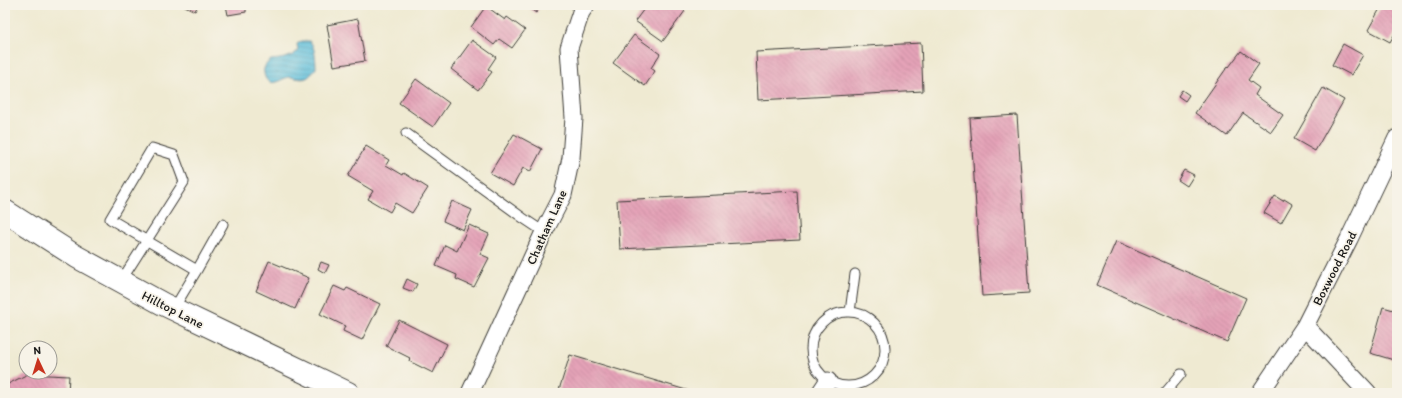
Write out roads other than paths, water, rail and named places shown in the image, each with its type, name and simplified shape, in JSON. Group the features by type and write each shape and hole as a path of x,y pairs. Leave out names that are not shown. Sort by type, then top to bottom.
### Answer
{"street":[{"name":"Chatham Lane","path":"470,393 544,232 563,195 571,158 574,118 569,48 580,12 586,5"},
{"name":"Boxwood Road","path":"1260,393 1304,326 1349,239 1397,138"},
{"name":"Hilltop Lane","path":"5,212 77,257 173,310 342,392"},
{"path":"1304,326 1368,393"}],"lane":[{"path":"406,133 544,232"},
{"path":"120,281 146,241 184,182 174,155 152,148 110,219 146,241 197,270"},
{"path":"173,310 223,224"},
{"path":"850,312 855,274"},
{"path":"850,312 860,314 873,321 882,333 886,347 884,361 876,374 865,383 850,387 836,385 824,387 814,366 810,352 812,338 819,324 831,316 850,312"},
{"path":"1165,393 1181,374"}],"water":[{"path":"302,41 309,41 314,49 316,68 312,73 303,79 289,77 275,82 268,81 264,73 264,67 266,64 271,60 286,58 292,55 298,51 297,44"}]}
